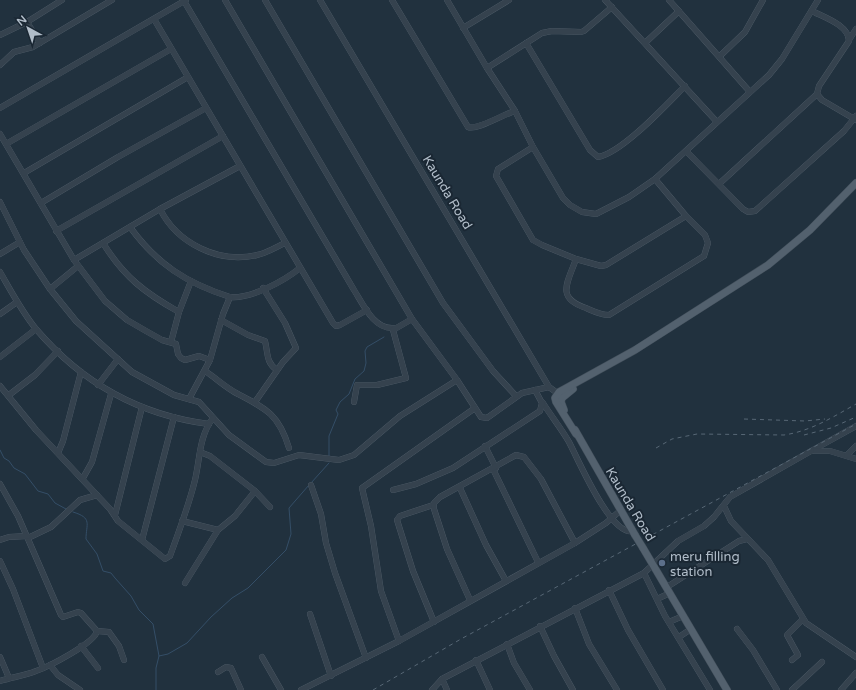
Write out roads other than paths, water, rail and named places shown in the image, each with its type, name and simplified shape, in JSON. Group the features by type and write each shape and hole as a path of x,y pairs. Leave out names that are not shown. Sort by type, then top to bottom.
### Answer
{"main road":[{"path":"562,393 701,309 768,265 810,230 856,182"},
{"name":"Kaunda Road","path":"562,393 562,405 576,434 728,690"}],"street":[{"path":"0,35 27,22 62,0"},
{"path":"0,65 14,52 29,49 112,0"},
{"path":"0,108 185,0 367,310 382,327 394,328 412,319"},
{"path":"225,0 412,319 457,380 481,417 486,419 516,396 549,387"},
{"path":"265,0 443,303 493,371 516,396"},
{"name":"Kaunda Road","path":"320,0 549,387 562,393"},
{"path":"392,0 468,127 475,128 502,115 515,111"},
{"path":"447,0 487,68 515,111 533,147 563,198 570,205 582,212 596,214 630,197 655,179 687,152 750,92 776,66 818,0"},
{"path":"464,28 509,0"},
{"path":"605,0 685,86 697,102 717,122"},
{"path":"669,0 720,56 750,92"},
{"path":"720,56 745,32 764,0"},
{"path":"487,68 542,34 552,31 581,32 612,7"},
{"path":"645,43 679,11"},
{"path":"812,11 844,29 848,33 849,40"},
{"path":"154,19 285,243 336,326 367,310"},
{"path":"27,22 40,43"},
{"path":"719,184 817,94 819,86 856,29"},
{"path":"526,43 590,150 598,157 610,152 627,140 685,86"},
{"path":"6,144 171,49"},
{"path":"24,173 188,77"},
{"path":"687,152 743,209 748,212 755,211 835,140 855,119 822,100 817,94"},
{"path":"41,203 118,157 206,108"},
{"path":"0,134 74,260 100,295 113,308 146,331 162,340 171,342 178,346 178,354 181,358 185,360 199,356 210,360"},
{"path":"56,231 223,136"},
{"path":"533,147 498,169 496,176 533,240 542,245 601,266 606,265 686,216"},
{"path":"74,260 160,209 240,166"},
{"path":"576,258 566,290 569,300 574,304 605,315 612,314 704,256 708,243 707,239 655,179"},
{"path":"0,202 20,242 50,289 76,321 118,359 143,378 174,396 189,399 204,406 229,436 266,462 274,462 299,455 339,460 354,455 400,416 457,380"},
{"path":"160,209 177,234 195,246 216,254 241,256 256,255 285,243"},
{"path":"130,227 144,246 168,268 191,281 230,297 244,296 287,277 300,268"},
{"path":"0,254 20,242"},
{"path":"103,244 118,265 137,285 148,294 179,312"},
{"path":"50,289 78,266"},
{"path":"0,272 17,302 36,328 58,351 98,385 111,394 142,408 174,417 209,424"},
{"path":"171,342 179,312 191,281"},
{"path":"255,402 277,370 296,348 285,323 263,288"},
{"path":"189,399 210,360 221,320 230,297"},
{"path":"0,314 17,302"},
{"path":"221,320 243,333 265,341 268,360 271,367 277,370"},
{"path":"0,357 36,328"},
{"path":"354,402 357,385 377,385 406,378 393,332 394,328"},
{"path":"9,396 34,375 58,351"},
{"path":"98,385 118,359"},
{"path":"205,371 232,391 255,402 268,411 278,422 289,448"},
{"path":"58,453 63,441 81,372"},
{"path":"0,386 58,453 83,478 115,515 118,521 163,558 168,558 170,556 195,480 201,442 209,424 214,418"},
{"path":"535,390 542,403 565,436 605,511 621,528 634,533"},
{"path":"83,478 92,462 111,394"},
{"path":"393,490 416,484 445,473 540,410 542,403"},
{"path":"115,515 142,408"},
{"path":"399,641 381,591 371,526 362,488 475,408"},
{"path":"142,540 174,417"},
{"path":"432,690 442,679 476,660 644,573 678,541 704,526 724,506 730,497 856,426"},
{"path":"485,446 538,562"},
{"path":"847,455 856,446"},
{"path":"812,451 830,451 856,459"},
{"path":"200,452 210,456 255,491 270,507"},
{"path":"434,622 413,571 397,520 400,516 433,505 436,500 460,488 516,455 524,457 541,479 575,543"},
{"path":"0,484 18,516 61,615 63,617 79,612 85,616 97,631 108,632 119,646 124,660"},
{"path":"311,485 321,514 326,543 335,573 366,658"},
{"path":"460,488 486,544 506,581"},
{"path":"185,583 218,530 235,516 255,491"},
{"path":"0,540 9,537 27,537 51,527 80,500 97,495"},
{"path":"433,505 447,549 470,600"},
{"path":"724,506 731,521 747,540 768,560 803,619 811,627 856,657"},
{"path":"301,690 399,641 538,562 575,543 621,510"},
{"path":"182,521 218,530"},
{"path":"657,599 740,541 747,540"},
{"path":"0,562 13,589 42,668"},
{"path":"644,573 669,622 710,690"},
{"path":"609,590 628,630 663,690"},
{"path":"575,608 589,644 617,690"},
{"path":"310,614 331,676"},
{"path":"669,622 683,616"},
{"path":"792,660 798,655 787,635 803,619"},
{"path":"540,626 554,656 573,690"},
{"path":"679,637 691,629"},
{"path":"736,629 753,650 777,690"},
{"path":"0,681 50,665 95,636 97,631"},
{"path":"507,644 514,663 530,690"},
{"path":"81,646 98,668"},
{"path":"0,657 9,678"},
{"path":"262,657 281,690"},
{"path":"476,660 490,690"},
{"path":"792,690 822,662"},
{"path":"50,665 58,675 80,690"},
{"path":"218,672 226,667 231,668 241,690"},
{"path":"841,690 856,673"},
{"path":"442,679 447,690"}],"waterway":[{"path":"329,456 329,436 338,414 336,410 340,402 349,394 355,379 364,371 366,363 365,351 367,347 384,337"},
{"path":"0,450 4,458 9,461 14,468 25,474 38,491 48,494 55,503 66,509"},
{"path":"311,483 329,463"},
{"path":"159,656 168,654 187,643 211,617 232,598 248,588 286,550 291,534 289,508 309,485"},
{"path":"73,512 86,519 86,539 97,554 103,571 111,573 131,596 139,610 153,624 159,656 156,668 156,690"}],"railway":[{"path":"656,448 672,439 697,434 784,435 794,433 822,423 856,404"},
{"path":"804,435 831,428 856,417"},
{"path":"744,419 805,421 825,419"},
{"path":"373,690 461,639 856,424"}],"place":[{"name":"meru filling station","path":"662,563"}]}
